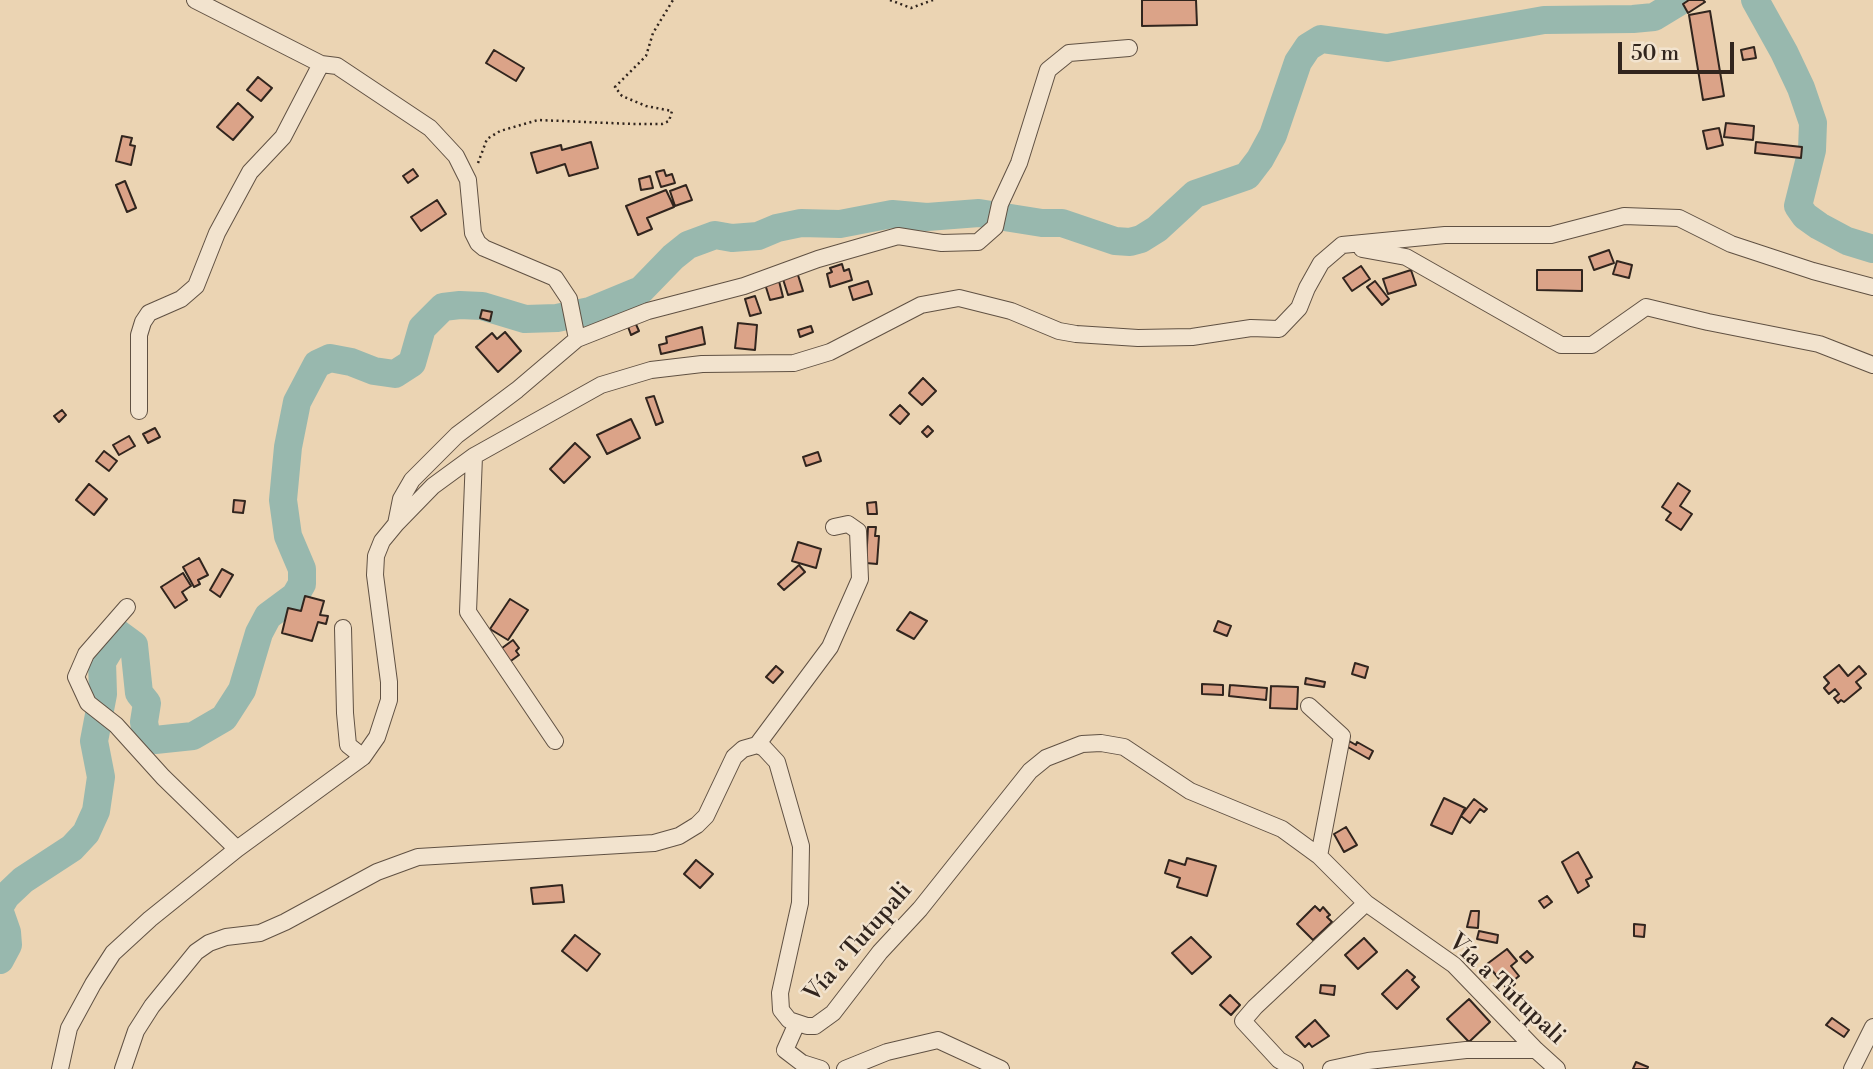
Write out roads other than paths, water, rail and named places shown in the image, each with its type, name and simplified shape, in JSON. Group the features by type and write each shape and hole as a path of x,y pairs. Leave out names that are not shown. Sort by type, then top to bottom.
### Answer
{"street":[{"path":"195,0 321,64 337,66 430,128 456,156 468,180 473,233 478,243 555,278 569,299 575,333"},
{"path":"396,524 401,499 412,480 457,435 517,390 575,333 744,286 818,258 898,236 942,243 978,242 995,228 1000,204 1019,163 1048,70 1069,53 1129,48"},
{"path":"139,411 139,335 143,322 149,313 181,299 196,286 234,199 253,166 270,153 283,137 321,64"},
{"path":"60,1069 69,1028 113,953 150,919 237,849 363,757 377,737 389,700 386,651 375,575 376,556 396,524 433,486 474,456 601,384 651,370 702,364 794,363 830,352 921,305 959,298 1011,311 1059,331 1076,334 1138,338 1192,337 1251,328 1279,329 1299,308 1321,263 1342,245 1445,235 1551,235 1624,215 1679,218 1731,244 1873,287"},
{"path":"1342,245 1406,257 1561,345 1592,345 1646,307 1819,344 1873,365"},
{"path":"474,456 468,612 555,741"},
{"path":"125,1069 136,1031 152,1006 196,952 209,943 226,937 260,933 377,872 418,857 654,843 679,836 697,825 706,816 734,757 743,749 757,745 830,647 860,579 858,531 848,524 834,527"},
{"path":"127,607 86,654 76,677 88,703 116,725 163,777 237,849"},
{"path":"343,628 348,745 363,757"},
{"path":"1309,706 1342,736 1319,856"},
{"name":"Vía a Tutupali","path":"757,745 764,748 777,762 801,846 800,904 780,993 781,1010 789,1020 815,1026 833,1013 1030,771 1046,758 1082,744 1101,743 1124,747 1190,791 1282,829 1319,856 1366,903 1454,965 1557,1069"},
{"path":"1295,1069 1279,1060 1243,1021 1366,903"},
{"path":"797,1023 785,1049 802,1063 821,1069"},
{"path":"1852,1069 1873,1027"},
{"path":"845,1069 887,1052 938,1040 1001,1069"},
{"path":"1331,1069 1368,1061 1466,1050 1536,1050"}],"waterway":[{"path":"0,906 6,896 23,880 72,848 86,833 96,811 101,777 94,741 103,694 102,662 119,634 134,645 139,693 147,703 144,722 146,733 155,740 193,736 224,718 242,690 259,633 268,616 295,596 302,584 302,569 288,536 283,500 288,447 297,402 317,364 330,358 351,362 374,371 395,374 412,363 422,328 443,307 482,306 525,319 557,318 590,311 641,290 688,245 715,235 732,238 758,236 777,228 801,223 840,224 892,214 927,217 979,213 1042,223 1062,223 1115,241 1130,242 1157,229 1195,194 1247,176 1273,135 1298,62 1308,47 1321,39 1387,48 1544,20 1654,17 1682,0"},
{"path":"1755,0 1801,88 1813,123 1812,150 1798,206 1805,216 1819,226 1847,241 1873,249"},
{"path":"0,912 8,945 0,960"}]}
